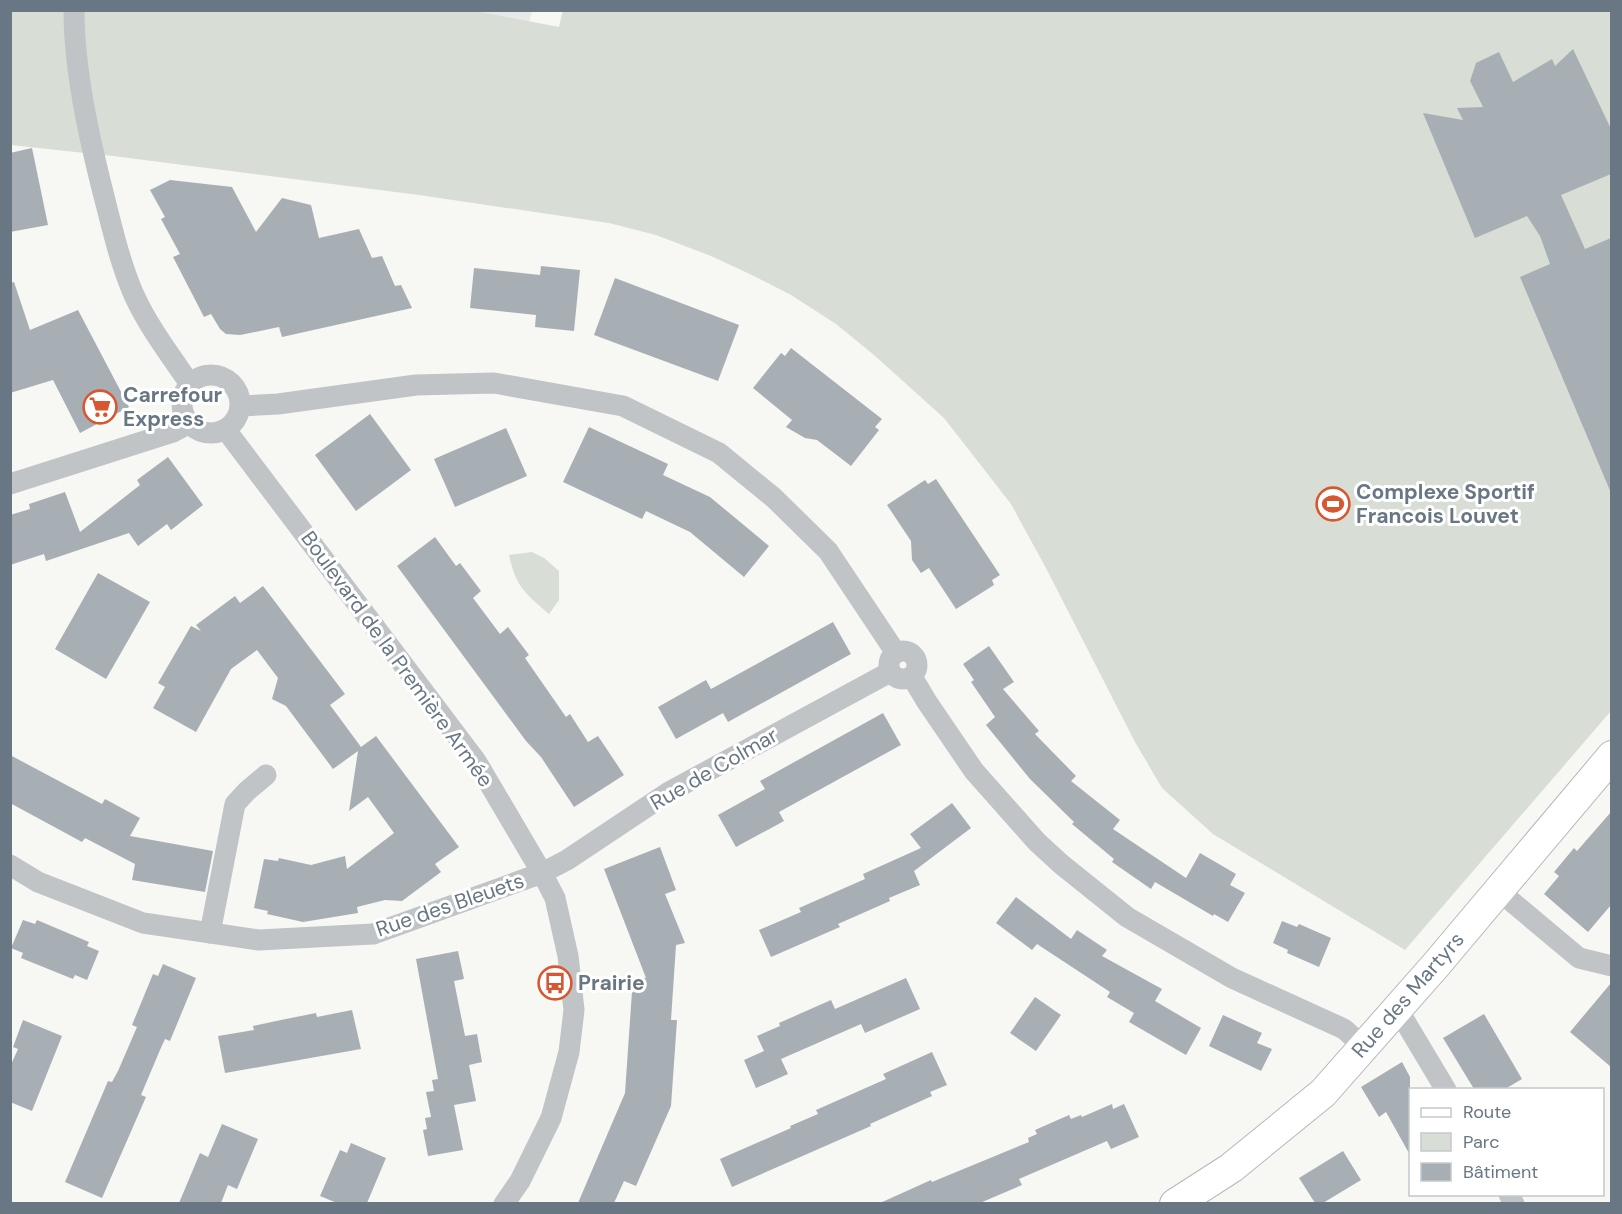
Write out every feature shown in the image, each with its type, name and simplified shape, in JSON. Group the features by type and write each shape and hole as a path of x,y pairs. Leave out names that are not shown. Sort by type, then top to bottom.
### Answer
{"street":[{"path":"74,10 74,32 91,147 113,232 134,294 162,343 190,384"},
{"path":"206,375 223,377 237,389 241,406 237,420 226,430 213,434 200,432 188,424 182,411 183,396 190,384 206,375"},
{"path":"241,406 278,404 416,385 494,383 623,406 718,453 774,498 828,551 893,662 904,651 915,657 917,669 912,676 933,711 974,771 1037,842 1127,917 1232,978 1344,1029 1364,1046"},
{"path":"10,484 173,432 188,424"},
{"name":"Boulevard de la Première Armée","path":"226,430 476,761 555,898 568,956 574,1010 569,1052 551,1118 520,1181 504,1203"},
{"name":"Rue de Colmar","path":"542,873 567,860 669,792 893,662"},
{"name":"Rue des Martyrs","path":"1176,1203 1231,1168 1323,1093 1435,966 1611,756"},
{"path":"210,933 236,804 266,775"},
{"name":"Rue des Bleuets","path":"10,865 38,882 143,923 260,940 373,934 542,873"},
{"path":"1499,891 1580,958 1611,966"},
{"path":"1396,1008 1445,1088"}],"shaded area":[{"path":"470,11 532,11 529,23"}],"green space":[{"name":"Complexe Sportif Francois Louvet","path":"470,10 559,27 563,10 1611,11 1611,711 1405,950 1213,834 1162,788 1135,742 1011,504 944,418 836,324 791,295 711,256 656,235 609,223 419,195 11,145 11,11"},
{"path":"532,552 544,558 559,571 559,600 549,614 518,582 509,555"}],"building":[{"path":"1573,49 1611,129 1611,174 1561,195 1585,249 1611,238 1611,493 1520,277 1550,264 1540,236 1527,216 1475,238 1423,113 1463,120 1457,108 1483,107 1470,81 1476,63 1499,52 1513,82 1552,59 1555,66"},
{"path":"32,148 48,225 10,232 10,153"},
{"path":"170,180 232,187 256,232 282,198 311,205 319,238 359,229 372,258 382,256 395,286 401,285 412,308 282,337 279,327 240,335 226,334 211,314 204,317 173,257 180,254 161,219 165,217 150,190"},
{"path":"541,266 580,270 574,331 535,327 536,315 470,308 474,268 540,275"},
{"path":"615,278 739,325 718,381 594,335"},
{"path":"14,282 30,330 78,310 129,407 80,433 53,380 10,393 10,283"},
{"path":"791,348 882,419 875,427 879,430 851,466 817,440 805,438 786,427 792,420 753,388 781,353 785,356"},
{"path":"370,414 411,470 356,511 315,455"},
{"path":"589,427 668,464 663,475 710,497 769,546 744,577 690,532 646,511 642,519 563,482"},
{"path":"506,428 527,476 455,507 434,459"},
{"path":"168,457 203,505 171,530 167,524 138,546 129,533 46,561 44,554 10,565 10,515 30,509 29,504 65,492 80,532 140,485 137,480"},
{"path":"936,479 1000,575 992,580 994,585 956,609 929,568 921,573 912,560 911,541 887,505 925,480 928,484"},
{"path":"435,537 456,566 460,563 481,591 473,598 500,634 508,627 529,655 525,658 566,717 570,714 588,742 598,736 624,775 574,807 541,757 526,741 397,566"},
{"path":"98,573 150,602 106,679 55,649"},
{"path":"263,586 345,694 330,705 361,747 376,736 459,847 435,864 441,872 402,901 385,900 357,907 358,913 303,922 267,914 268,911 254,908 264,859 278,861 279,858 311,865 345,856 347,869 394,833 368,797 349,811 358,751 333,769 286,706 272,699 278,678 257,650 231,669 196,732 153,708 165,687 158,683 191,626 201,631 196,625 235,596 240,603"},
{"path":"833,622 851,654 728,722 723,713 676,739 658,707 706,680 711,689"},
{"path":"989,646 1014,682 1003,689 1039,731 1035,734 1076,776 1071,781 1120,820 1113,829 1186,878 1200,853 1236,874 1230,885 1245,893 1228,922 1214,914 1213,916 1155,882 1151,889 1112,862 1114,859 1072,824 1074,822 1030,779 986,725 995,717 971,682 974,680 963,664"},
{"path":"883,713 901,745 779,812 784,821 736,847 718,815 765,789 760,781"},
{"path":"10,755 102,804 105,799 140,818 130,836 213,851 205,892 132,880 135,864 85,838 82,842 10,803"},
{"path":"952,803 971,828 914,871 920,885 838,924 840,927 771,957 759,930 801,912 799,908 865,879 863,874 921,848 910,834"},
{"path":"1611,812 1611,905 1588,932 1544,894 1559,876 1554,872 1574,848 1577,851"},
{"path":"660,847 676,890 665,894 685,943 676,945 671,1020 677,1020 671,1106 636,1186 624,1181 614,1203 578,1203 625,1093 633,977 646,978 604,869"},
{"path":"1016,897 1071,939 1077,930 1107,950 1102,956 1162,989 1155,1001 1201,1028 1186,1055 1129,1022 1134,1013 1107,997 1110,992 1037,944 1032,950 996,923"},
{"path":"23,920 35,924 37,920 89,942 87,946 99,951 87,980 75,975 73,979 21,958 23,953 11,948"},
{"path":"1282,921 1297,927 1299,924 1331,938 1319,967 1287,953 1288,950 1273,943"},
{"path":"458,951 464,979 454,981 465,1036 477,1034 482,1062 469,1065 476,1101 454,1105 463,1150 428,1156 423,1130 427,1129 425,1118 431,1117 426,1092 434,1091 432,1080 438,1079 416,959"},
{"path":"163,964 196,978 170,1041 165,1039 160,1050 141,1095 146,1097 102,1198 65,1182 108,1081 112,1082 118,1071 137,1027 132,1025 153,974 158,976"},
{"path":"906,978 920,1009 865,1033 861,1024 781,1059 788,1074 756,1088 744,1060 764,1051 757,1036 780,1026 779,1023 831,1000 835,1009"},
{"path":"1611,983 1611,1067 1570,1032"},
{"path":"1035,997 1061,1015 1036,1051 1010,1033"},
{"path":"352,1010 361,1049 225,1073 218,1036 254,1030 253,1026 316,1013 317,1017"},
{"path":"1484,1014 1522,1079 1507,1088 1473,1088 1443,1038"},
{"path":"1223,1015 1262,1033 1257,1043 1272,1049 1261,1071 1209,1046"},
{"path":"23,1020 62,1036 32,1111 10,1102 10,1067 18,1049 13,1047"},
{"path":"932,1052 947,1085 930,1092 932,1096 870,1124 871,1126 732,1187 720,1159 791,1128 790,1126 818,1114 816,1110 886,1079 883,1074"},
{"path":"1402,1062 1410,1077 1409,1153 1386,1112 1379,1117 1361,1087"},
{"path":"1112,1104 1113,1109 1124,1104 1139,1137 1111,1149 1107,1141 1019,1179 1022,1185 980,1203 880,1203 931,1180 932,1182 1029,1142 1028,1138 1037,1134 1035,1130 1069,1115 1071,1119 1081,1115 1082,1117"},
{"path":"222,1124 258,1139 237,1189 228,1185 221,1203 179,1203 200,1153 208,1157"},
{"path":"351,1143 386,1158 367,1203 337,1203 320,1196 340,1150 347,1153"},
{"path":"1343,1151 1361,1180 1323,1203 1315,1203 1299,1178"}],"place":[{"name":"Carrefour Express","path":"100,407"},
{"name":"Complexe Sportif Francois Louvet","path":"1333,504"},
{"name":"Prairie","path":"555,983"}]}
